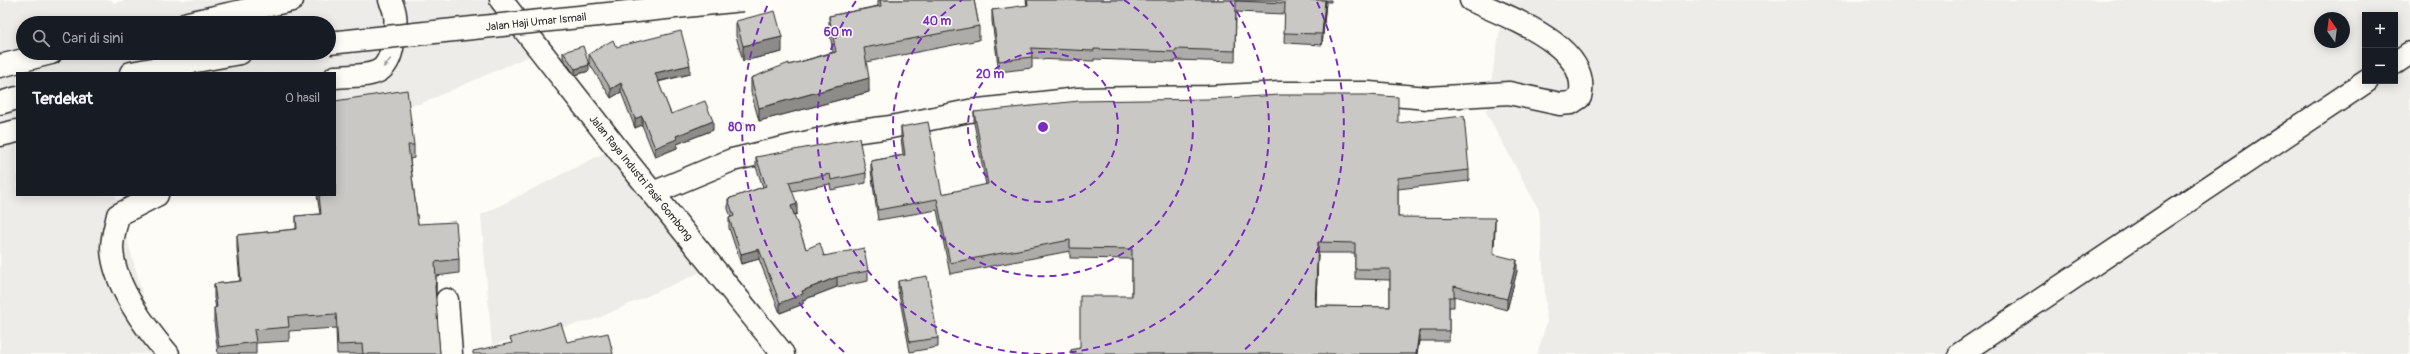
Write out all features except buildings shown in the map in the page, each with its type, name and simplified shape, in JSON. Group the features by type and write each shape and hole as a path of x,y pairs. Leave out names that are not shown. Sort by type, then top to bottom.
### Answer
{"street":[{"path":"336,77 375,73 386,66 392,57 397,13 390,0"},
{"name":"Jalan Raya Industri Pasir Gombong","path":"502,0 653,193 783,354"},
{"name":"Jalan Haji Umar Ismail","path":"336,42 743,0"},
{"path":"653,193 732,160 852,132 969,111 1051,101 1116,98 1243,96 1280,93 1369,93 1428,98 1508,93 1560,104 1572,103 1580,97 1582,87 1581,76 1573,60 1563,51 1535,31 1471,0"},
{"path":"218,16 283,1"},
{"path":"2398,61 2410,53"},
{"path":"0,66 24,60"},
{"path":"136,72 202,60"},
{"path":"1960,354 2363,84"},
{"path":"0,103 16,98"},
{"path":"0,135 16,131"},
{"path":"156,196 118,214 112,247 114,260 125,289 147,330 168,354"},
{"path":"447,300 451,354"}],"shaded area":[{"path":"0,0 112,0 113,3 126,0 488,0 536,53 420,104 336,108 336,72 16,72 16,196 115,196 159,354 0,354"},
{"path":"1505,0 2410,0 2410,354 1537,354 1547,322 1539,210 1486,112"},
{"path":"624,143 710,268 596,319 492,345 481,215"}]}
